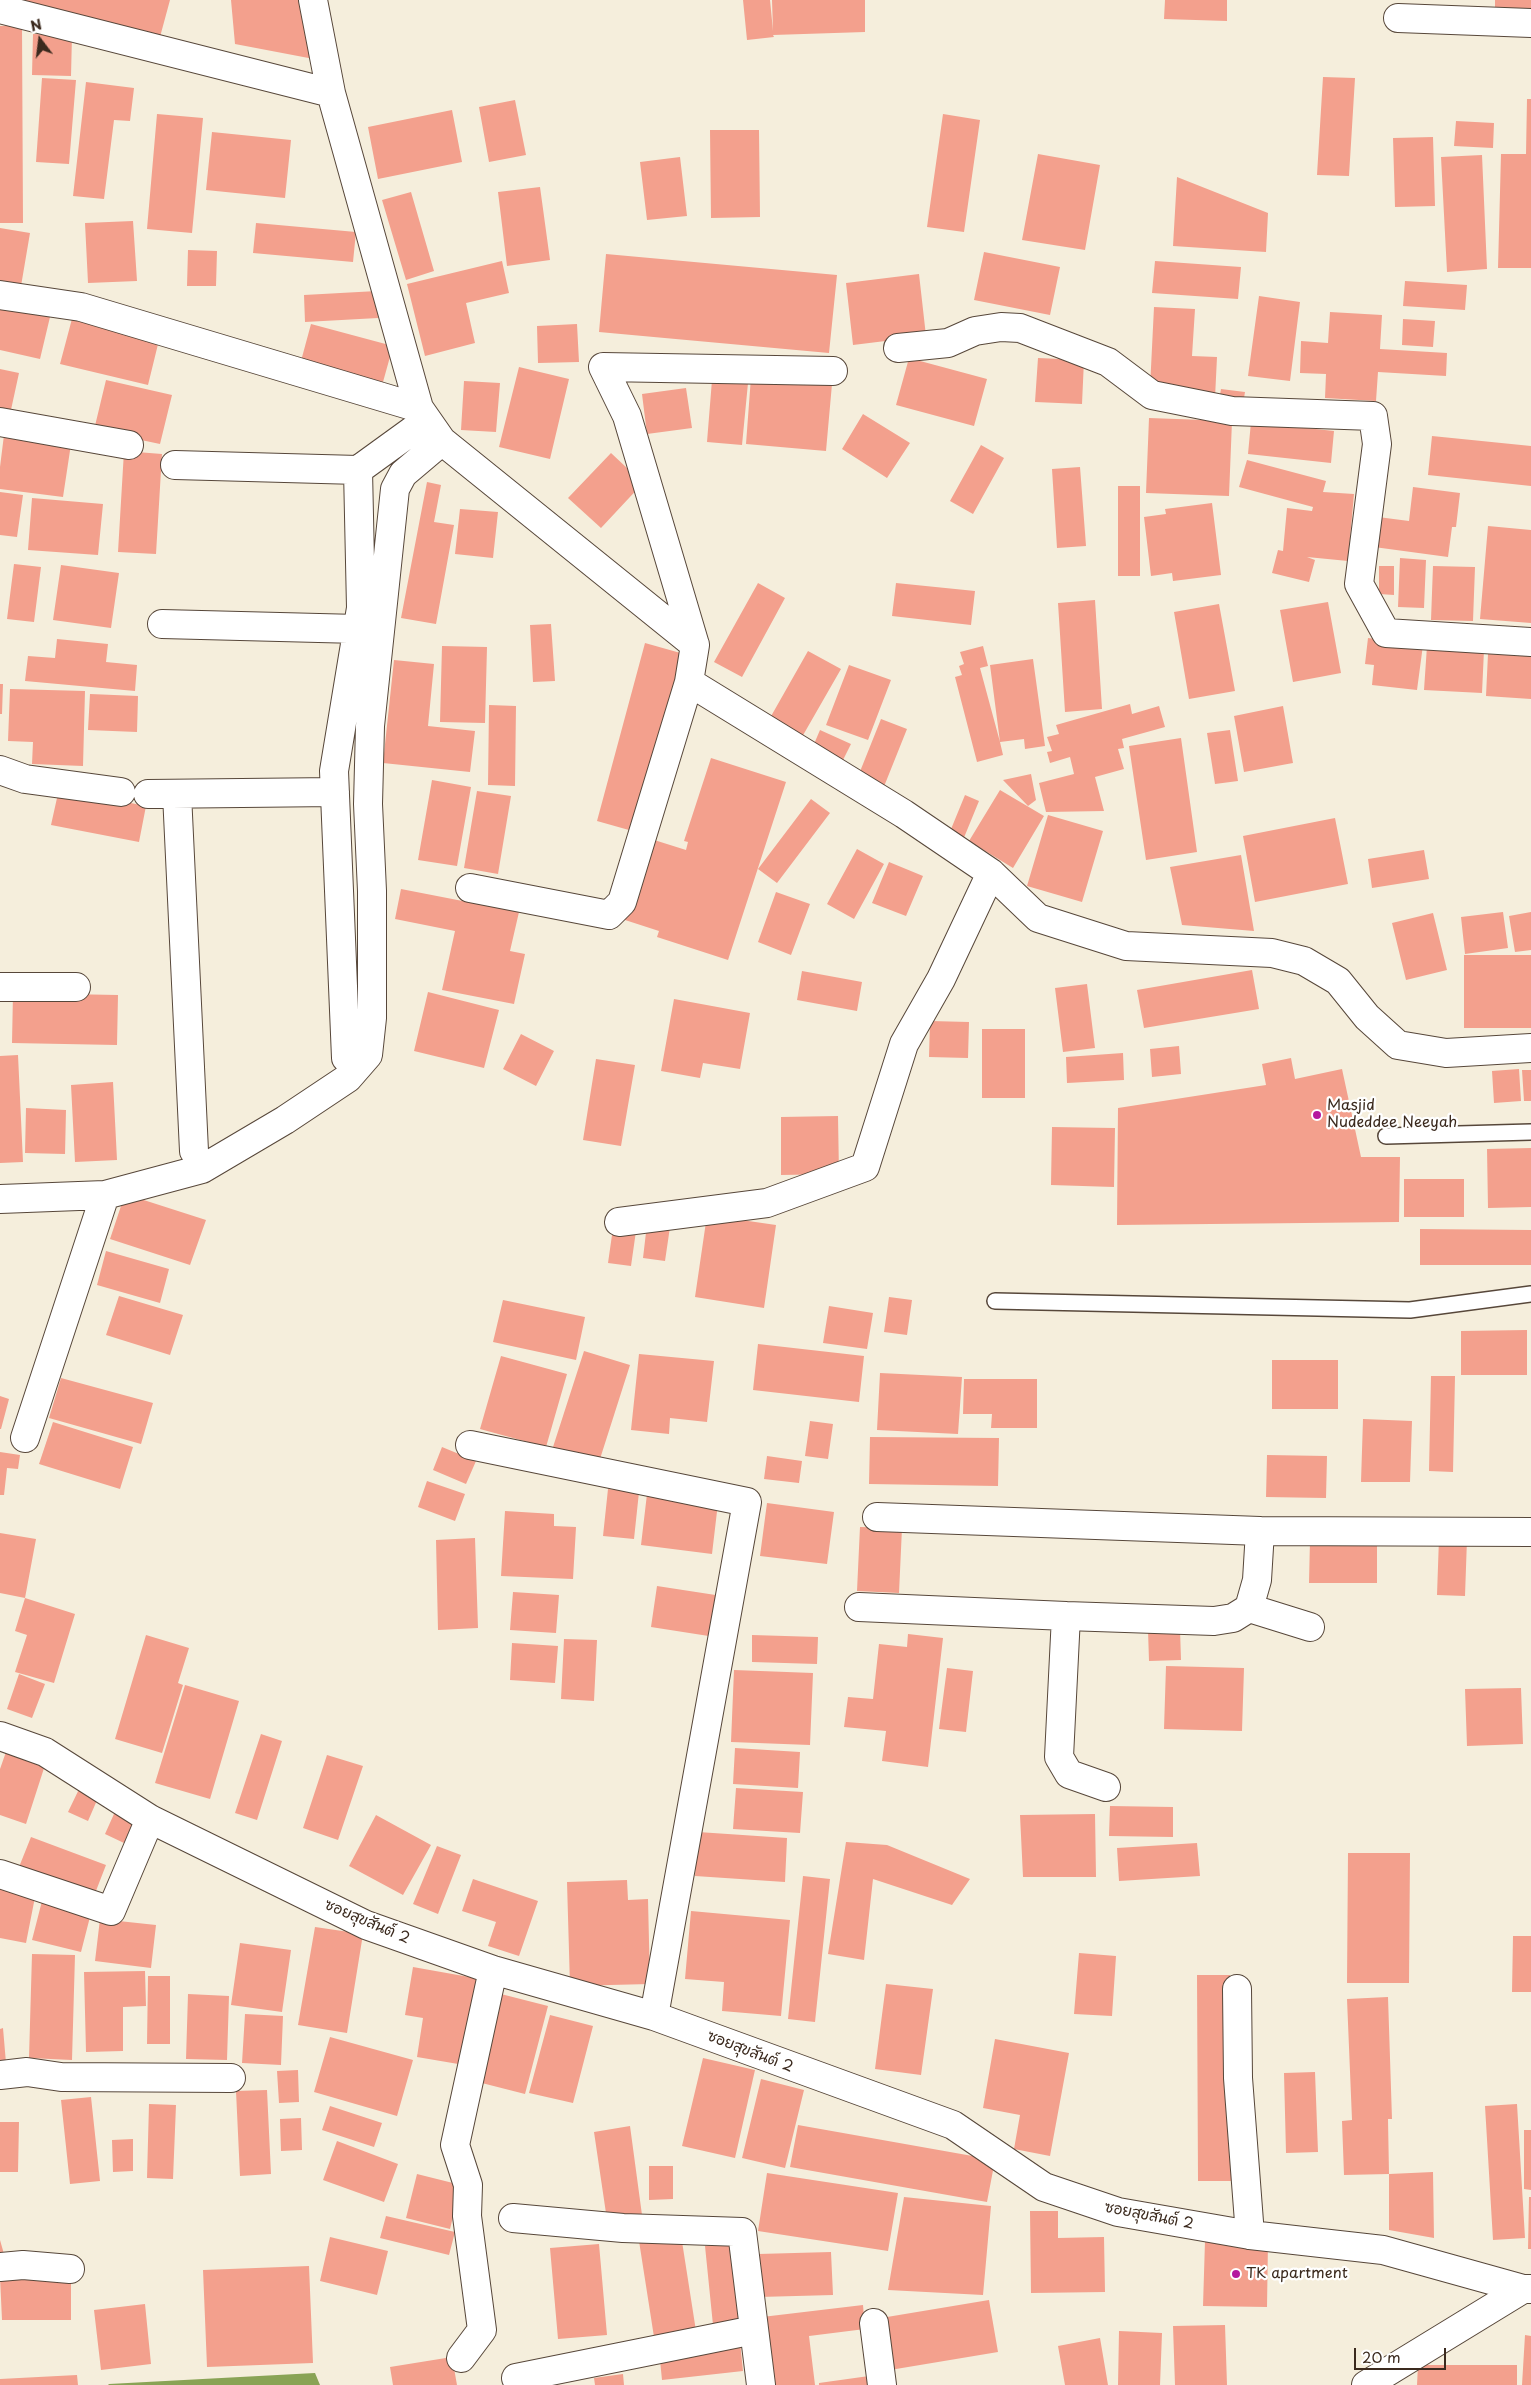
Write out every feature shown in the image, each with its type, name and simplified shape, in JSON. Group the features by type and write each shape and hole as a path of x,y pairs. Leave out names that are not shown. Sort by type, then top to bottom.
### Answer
{"street":[{"path":"0,1199 105,1195 202,1169 285,1120 348,1078 368,1055 372,1018 372,891 368,804 370,726 395,489 430,423 331,93 313,0"},
{"path":"0,9 331,93"},
{"path":"1398,18 1531,23"},
{"path":"0,294 82,307 430,423 696,645"},
{"path":"898,348 948,343 975,331 1001,327 1020,328 1108,362 1152,395 1232,412 1372,416 1377,444 1359,584 1386,633 1531,642"},
{"path":"470,888 609,915 622,902 689,682 696,645 627,416 602,367 833,371"},
{"path":"0,422 129,444"},
{"path":"175,465 358,470 430,423"},
{"path":"346,1058 334,771 361,608 358,470"},
{"path":"162,624 358,629"},
{"path":"689,682 904,814 991,873 1038,918 1126,946 1272,953 1304,961 1338,981 1367,1017 1398,1045 1446,1053 1531,1048"},
{"path":"0,770 25,779 121,792"},
{"path":"148,794 335,792"},
{"path":"176,794 194,1151"},
{"path":"619,1222 767,1203 865,1167 904,1044 941,979 991,873"},
{"path":"0,987 76,987"},
{"path":"25,1438 105,1195"},
{"path":"470,1445 747,1502 654,2016"},
{"path":"877,1517 1260,1530 1531,1532"},
{"path":"859,1607 1214,1621 1233,1618 1249,1608 1257,1580 1260,1530"},
{"path":"1249,1608 1310,1627"},
{"path":"1066,1616 1059,1757 1069,1774 1106,1787"},
{"name":"ซอยสุขสันต์ 2","path":"0,1736 45,1752 150,1819 366,1925 493,1970 654,2016 953,2125 1044,2188 1118,2212 1250,2235 1383,2250 1527,2289"},
{"path":"0,1874 111,1910 150,1819"},
{"path":"461,2358 482,2330 467,2216 468,2185 455,2145 493,1970"},
{"path":"1237,1989 1238,2078 1250,2235"},
{"path":"0,2075 27,2072 61,2077 232,2078"},
{"path":"513,2218 623,2228 742,2232 761,2385"},
{"path":"0,2267 22,2265 70,2269"},
{"path":"1366,2385 1527,2289"},
{"path":"874,2323 882,2385"},
{"path":"516,2378 754,2330"}],"lane":[{"path":"1386,1136 1531,1132"},
{"path":"995,1301 1410,1310 1531,1294"}],"green space":[{"path":"315,2373 320,2385 108,2385 109,2384"}],"building":[{"path":"21,0 170,0 157,48"},
{"path":"231,0 306,0 319,60 235,44"},
{"path":"743,0 770,0 773,31 772,0 865,0 865,32 773,35 774,37 747,40"},
{"path":"1165,0 1227,0 1227,21 1164,19"},
{"path":"1495,0 1531,0 1531,9 1495,9"},
{"path":"22,25 23,223 0,223 0,26"},
{"path":"33,34 72,35 71,76 32,75"},
{"path":"1323,77 1355,78 1349,176 1317,175"},
{"path":"42,78 76,80 69,164 36,162"},
{"path":"86,82 134,88 130,121 114,120 104,199 73,196"},
{"path":"1527,99 1531,99 1531,268 1498,268 1501,154 1526,154"},
{"path":"515,100 526,155 489,162 479,107"},
{"path":"452,110 462,162 378,179 368,127"},
{"path":"157,114 203,118 192,233 147,229"},
{"path":"943,114 980,120 964,232 927,227"},
{"path":"1456,121 1494,123 1493,148 1454,146"},
{"path":"710,130 759,130 760,217 711,218"},
{"path":"212,132 291,140 285,198 206,190"},
{"path":"1433,137 1435,206 1395,207 1393,138"},
{"path":"1038,154 1100,165 1085,250 1022,240"},
{"path":"1482,155 1487,269 1447,272 1441,157"},
{"path":"680,157 687,216 647,220 640,162"},
{"path":"1177,177 1268,213 1266,252 1173,246"},
{"path":"540,187 550,260 507,266 498,192"},
{"path":"411,192 434,271 406,280 382,200"},
{"path":"133,221 137,281 88,283 85,223"},
{"path":"256,223 356,232 353,262 253,253"},
{"path":"0,228 30,233 20,292 0,288"},
{"path":"188,250 217,251 216,286 187,286"},
{"path":"984,252 1060,267 1050,315 974,300"},
{"path":"606,254 837,275 829,353 599,332"},
{"path":"502,261 509,293 466,303 475,343 425,356 407,284"},
{"path":"1155,261 1241,267 1238,299 1152,293"},
{"path":"919,274 926,336 853,345 846,283"},
{"path":"1405,281 1467,285 1465,310 1403,306"},
{"path":"377,291 378,318 305,322 304,295"},
{"path":"1259,296 1300,302 1290,381 1248,376"},
{"path":"0,306 50,317 40,359 0,350"},
{"path":"1154,307 1195,309 1192,356 1217,357 1215,398 1150,388"},
{"path":"1330,312 1382,315 1380,349 1447,353 1446,376 1378,372 1376,401 1325,398 1326,374 1300,373 1301,341 1328,343"},
{"path":"73,315 160,336 148,385 60,364"},
{"path":"1403,319 1435,321 1433,347 1402,345"},
{"path":"311,324 393,346 383,382 301,361"},
{"path":"577,324 579,362 538,363 537,326"},
{"path":"909,358 987,379 974,426 896,405"},
{"path":"1038,358 1084,360 1082,404 1035,402"},
{"path":"519,367 569,379 550,459 499,447"},
{"path":"0,369 19,373 9,419 0,417"},
{"path":"751,377 832,384 826,451 746,444"},
{"path":"106,380 172,395 160,444 94,430"},
{"path":"712,380 748,383 742,445 707,442"},
{"path":"464,381 500,383 496,432 461,430"},
{"path":"686,388 692,428 647,434 642,394"},
{"path":"1221,389 1245,392 1243,404 1219,401"},
{"path":"863,414 910,443 887,478 842,449"},
{"path":"1149,418 1232,421 1229,496 1146,493"},
{"path":"1251,422 1334,431 1331,463 1248,454"},
{"path":"4,435 71,444 63,497 0,489 0,467"},
{"path":"1432,436 1531,446 1531,486 1428,475"},
{"path":"981,445 1004,458 973,514 950,501"},
{"path":"124,451 162,454 156,554 118,552"},
{"path":"611,453 643,483 601,528 568,498"},
{"path":"1247,460 1326,481 1323,492 1354,494 1348,561 1307,557 1315,560 1309,582 1272,573 1278,550 1283,551 1287,508 1312,511 1313,507 1239,487"},
{"path":"1080,467 1086,546 1057,548 1052,469"},
{"path":"427,482 441,485 434,522 454,525 436,624 401,618"},
{"path":"1118,486 1140,486 1140,576 1118,576"},
{"path":"1413,487 1460,493 1456,527 1452,527 1448,557 1374,547 1378,517 1409,521"},
{"path":"0,492 23,495 17,537 0,535"},
{"path":"32,498 103,504 98,555 28,550"},
{"path":"1212,503 1221,575 1173,581 1172,573 1151,576 1144,517 1166,514 1165,509"},
{"path":"460,509 498,512 493,558 455,554"},
{"path":"1488,526 1531,530 1531,623 1480,619"},
{"path":"1400,558 1426,560 1424,608 1398,607"},
{"path":"14,564 41,567 34,622 7,619"},
{"path":"61,565 119,573 111,628 53,620"},
{"path":"1379,566 1394,566 1394,595 1379,594"},
{"path":"1433,566 1475,567 1473,621 1431,620"},
{"path":"758,583 785,598 742,677 714,662"},
{"path":"896,583 975,591 971,625 892,616"},
{"path":"1095,600 1102,709 1065,712 1058,603"},
{"path":"1328,602 1341,673 1293,682 1280,610"},
{"path":"1219,604 1235,691 1189,699 1174,612"},
{"path":"551,624 555,681 533,682 530,625"},
{"path":"1368,638 1423,645 1417,690 1372,685 1374,665 1365,664"},
{"path":"57,639 108,644 106,662 137,665 135,691 25,681 28,656 55,658"},
{"path":"645,643 684,654 636,832 597,821"},
{"path":"442,646 487,647 485,723 440,722"},
{"path":"983,646 988,666 980,668 1003,755 977,762 955,677 962,675 959,666 964,664 960,652"},
{"path":"1427,646 1484,650 1482,693 1424,690"},
{"path":"808,651 841,669 802,737 770,718"},
{"path":"1488,654 1531,656 1531,699 1486,696"},
{"path":"1033,659 1045,746 1025,749 1024,739 1000,742 990,665"},
{"path":"394,660 434,664 428,726 475,731 470,772 383,763"},
{"path":"849,665 891,680 868,740 826,725"},
{"path":"0,684 3,684 2,714 0,714"},
{"path":"10,689 85,691 83,766 32,764 33,742 8,741"},
{"path":"90,694 138,696 137,732 88,730"},
{"path":"1130,704 1132,714 1159,706 1165,727 1122,739 1124,748 1118,749 1124,769 1095,777 1104,811 1046,812 1039,783 1074,774 1070,757 1050,763 1047,752 1052,751 1047,737 1059,734 1056,725"},
{"path":"489,705 516,706 515,786 488,785"},
{"path":"1283,706 1293,763 1244,772 1234,716"},
{"path":"881,719 907,729 883,789 857,779"},
{"path":"820,730 851,744 841,764 811,751"},
{"path":"1230,730 1238,781 1215,784 1207,733"},
{"path":"1181,738 1197,852 1146,860 1129,746"},
{"path":"711,758 786,782 728,960 657,937 659,931 625,920 651,839 686,850 688,842 684,841"},
{"path":"1031,774 1036,800 1028,806 1003,780"},
{"path":"432,780 471,787 457,866 418,860"},
{"path":"59,789 146,806 139,842 51,825"},
{"path":"1000,790 1044,816 1013,868 969,841"},
{"path":"477,791 511,796 498,874 464,868"},
{"path":"965,795 979,801 963,840 949,834"},
{"path":"811,799 830,813 777,883 758,869"},
{"path":"1048,815 1103,831 1082,902 1027,886"},
{"path":"1335,818 1348,884 1255,902 1243,836"},
{"path":"857,849 884,864 854,919 827,904"},
{"path":"1424,850 1429,879 1372,888 1368,859"},
{"path":"1241,855 1254,931 1182,925 1170,867"},
{"path":"889,862 923,876 906,916 872,903"},
{"path":"401,889 519,912 510,951 525,954 514,1004 442,990 455,931 395,919"},
{"path":"776,892 810,904 791,955 758,942"},
{"path":"1503,912 1508,948 1465,954 1461,917"},
{"path":"1531,912 1531,950 1515,952 1509,916"},
{"path":"1433,913 1447,970 1406,980 1392,923"},
{"path":"1464,955 1531,955 1531,1028 1464,1028"},
{"path":"1252,970 1259,1009 1144,1028 1137,990"},
{"path":"802,971 862,982 857,1011 797,1000"},
{"path":"1087,984 1095,1048 1063,1052 1055,988"},
{"path":"428,992 499,1010 484,1068 414,1051"},
{"path":"13,993 118,995 117,1045 12,1043"},
{"path":"674,999 750,1013 740,1069 703,1063 700,1078 661,1071"},
{"path":"930,1021 969,1022 968,1058 929,1057"},
{"path":"982,1029 1025,1029 1025,1098 982,1098"},
{"path":"521,1034 554,1051 536,1086 503,1069"},
{"path":"1179,1046 1181,1074 1152,1077 1150,1049"},
{"path":"1123,1053 1124,1080 1067,1083 1066,1057"},
{"path":"18,1055 23,1162 0,1163 0,1056"},
{"path":"1291,1058 1295,1079 1342,1069 1361,1157 1400,1157 1399,1222 1117,1225 1118,1108 1266,1085 1262,1064"},
{"path":"596,1059 635,1065 621,1146 583,1140"},
{"path":"1519,1069 1521,1101 1494,1103 1492,1071"},
{"path":"1522,1070 1531,1070 1531,1101 1524,1101"},
{"path":"113,1082 117,1160 75,1162 71,1085"},
{"path":"26,1108 66,1110 65,1154 25,1153"},
{"path":"838,1116 839,1174 781,1175 781,1117"},
{"path":"1052,1127 1115,1128 1114,1187 1051,1185"},
{"path":"1531,1148 1531,1207 1488,1208 1487,1149"},
{"path":"1404,1179 1464,1179 1464,1217 1404,1217"},
{"path":"125,1194 206,1220 190,1265 110,1239"},
{"path":"707,1215 776,1225 764,1308 695,1297"},
{"path":"647,1224 670,1227 665,1261 643,1258"},
{"path":"613,1228 636,1231 631,1266 608,1263"},
{"path":"1420,1229 1531,1230 1531,1265 1420,1265"},
{"path":"106,1251 169,1269 160,1303 97,1285"},
{"path":"119,1296 183,1315 170,1355 106,1335"},
{"path":"889,1297 912,1300 907,1335 884,1332"},
{"path":"503,1300 585,1317 576,1360 493,1342"},
{"path":"829,1306 873,1313 867,1349 823,1343"},
{"path":"1527,1330 1527,1375 1461,1375 1461,1331"},
{"path":"758,1344 864,1356 859,1402 753,1390"},
{"path":"584,1351 630,1365 599,1462 553,1447"},
{"path":"639,1354 714,1361 707,1422 670,1418 669,1434 631,1430"},
{"path":"501,1356 567,1374 546,1447 480,1429"},
{"path":"1272,1360 1338,1360 1338,1409 1272,1409"},
{"path":"880,1373 962,1377 958,1434 877,1430"},
{"path":"1431,1376 1455,1376 1453,1472 1429,1471"},
{"path":"61,1378 153,1403 141,1444 49,1418"},
{"path":"964,1379 1037,1379 1037,1428 991,1428 992,1414 963,1414"},
{"path":"0,1396 9,1399 1,1429 0,1429"},
{"path":"1363,1419 1412,1421 1410,1482 1361,1482"},
{"path":"810,1421 833,1424 828,1459 805,1456"},
{"path":"53,1422 133,1447 120,1489 39,1464"},
{"path":"870,1437 999,1438 998,1486 869,1484"},
{"path":"442,1447 476,1461 466,1484 433,1470"},
{"path":"0,1452 20,1455 18,1469 7,1468 4,1495 0,1495"},
{"path":"1267,1455 1327,1456 1326,1498 1266,1497"},
{"path":"767,1456 802,1461 799,1483 764,1479"},
{"path":"427,1481 465,1494 455,1521 418,1507"},
{"path":"608,1489 639,1492 634,1539 603,1536"},
{"path":"647,1494 718,1503 712,1554 641,1545"},
{"path":"767,1503 834,1512 827,1564 760,1556"},
{"path":"505,1511 554,1514 554,1526 576,1527 573,1579 501,1576"},
{"path":"860,1527 902,1528 899,1593 857,1591"},
{"path":"0,1533 36,1539 25,1598 0,1593"},
{"path":"475,1538 478,1628 438,1630 436,1540"},
{"path":"1439,1538 1467,1539 1465,1596 1437,1595"},
{"path":"1310,1540 1377,1540 1377,1583 1309,1583"},
{"path":"657,1586 722,1596 715,1637 651,1627"},
{"path":"513,1592 559,1595 556,1633 510,1630"},
{"path":"25,1598 75,1614 54,1683 15,1672 27,1635 15,1631"},
{"path":"1180,1629 1181,1660 1149,1661 1148,1630"},
{"path":"908,1634 943,1638 928,1767 882,1761 886,1731 844,1727 848,1697 873,1699 879,1644 907,1647"},
{"path":"146,1635 189,1648 178,1683 183,1685 162,1753 115,1739"},
{"path":"752,1635 818,1637 817,1664 752,1662"},
{"path":"564,1639 597,1640 594,1701 561,1699"},
{"path":"512,1643 558,1646 555,1683 510,1680"},
{"path":"1166,1666 1244,1668 1242,1731 1164,1729"},
{"path":"947,1668 973,1671 966,1732 939,1729"},
{"path":"734,1670 813,1673 810,1745 731,1742"},
{"path":"19,1674 45,1684 32,1718 7,1709"},
{"path":"185,1685 239,1701 210,1799 155,1783"},
{"path":"1521,1688 1523,1744 1467,1746 1465,1689"},
{"path":"261,1734 282,1741 257,1820 235,1813"},
{"path":"735,1748 800,1752 798,1788 733,1784"},
{"path":"7,1749 46,1762 26,1824 0,1815 0,1769"},
{"path":"327,1755 363,1766 338,1840 303,1828"},
{"path":"82,1783 101,1791 88,1821 68,1812"},
{"path":"736,1788 803,1792 800,1833 733,1829"},
{"path":"118,1805 137,1813 124,1843 105,1834"},
{"path":"1110,1806 1173,1807 1173,1837 1109,1836"},
{"path":"1095,1814 1096,1877 1023,1877 1020,1815"},
{"path":"376,1815 431,1845 403,1895 349,1866"},
{"path":"698,1832 787,1838 785,1882 695,1876"},
{"path":"31,1837 106,1865 94,1896 19,1867"},
{"path":"846,1842 887,1845 970,1879 952,1905 873,1879 864,1960 828,1954"},
{"path":"1197,1843 1200,1876 1119,1881 1117,1848"},
{"path":"437,1846 461,1855 438,1914 413,1904"},
{"path":"1348,1853 1410,1853 1409,1983 1347,1983"},
{"path":"803,1876 830,1879 815,2022 788,2019"},
{"path":"473,1879 538,1901 519,1956 488,1946 496,1922 462,1911"},
{"path":"627,1880 628,1900 648,1899 650,1984 570,1986 567,1882"},
{"path":"0,1885 36,1892 26,1943 0,1938"},
{"path":"42,1901 91,1913 81,1952 32,1940"},
{"path":"691,1911 790,1920 781,2016 722,2011 724,1982 685,1979"},
{"path":"100,1919 156,1925 151,1968 95,1961"},
{"path":"315,1927 363,1934 347,2033 298,2025"},
{"path":"1513,1936 1531,1936 1531,1992 1512,1992"},
{"path":"240,1943 291,1950 282,2012 231,2005"},
{"path":"1079,1953 1116,1956 1112,2016 1074,2014"},
{"path":"32,1954 75,1955 72,2060 29,2058"},
{"path":"413,1967 486,1980 470,2066 417,2057 423,2018 405,2015"},
{"path":"145,1971 146,2006 123,2007 123,2051 86,2052 84,1972"},
{"path":"1197,1975 1230,1975 1232,2181 1198,2181"},
{"path":"148,1976 170,1976 170,2044 147,2044"},
{"path":"886,1984 933,1989 921,2075 875,2069"},
{"path":"497,1993 548,2006 525,2094 474,2081"},
{"path":"188,1994 229,1996 227,2060 186,2059"},
{"path":"1388,1997 1392,2119 1388,2119 1389,2174 1344,2175 1342,2121 1352,2120 1347,1999"},
{"path":"245,2014 283,2016 281,2065 242,2063"},
{"path":"550,2015 593,2026 573,2103 529,2093"},
{"path":"3,2028 6,2063 0,2063 0,2029"},
{"path":"330,2037 413,2060 397,2116 314,2092"},
{"path":"995,2039 1069,2053 1050,2156 1014,2149 1020,2115 983,2108"},
{"path":"703,2058 755,2070 735,2158 682,2146"},
{"path":"298,2070 299,2102 279,2103 277,2071"},
{"path":"1315,2072 1318,2152 1286,2153 1284,2073"},
{"path":"761,2079 804,2090 785,2168 742,2158"},
{"path":"267,2090 271,2174 240,2176 236,2091"},
{"path":"91,2097 100,2181 70,2184 61,2100"},
{"path":"149,2104 176,2105 173,2179 147,2178"},
{"path":"1517,2104 1525,2238 1493,2240 1485,2106"},
{"path":"330,2106 382,2123 374,2147 322,2130"},
{"path":"301,2118 302,2150 281,2151 280,2119"},
{"path":"0,2122 19,2122 18,2172 0,2172"},
{"path":"798,2125 995,2160 987,2202 790,2167"},
{"path":"630,2126 642,2215 607,2220 594,2132"},
{"path":"1524,2130 1531,2130 1531,2190 1524,2189"},
{"path":"133,2139 133,2171 113,2172 112,2140"},
{"path":"337,2141 398,2164 384,2202 323,2180"},
{"path":"649,2166 673,2166 673,2199 649,2200"},
{"path":"1433,2172 1434,2238 1389,2230 1389,2174"},
{"path":"767,2173 898,2193 888,2251 758,2231"},
{"path":"417,2174 461,2185 450,2229 406,2218"},
{"path":"904,2197 991,2206 983,2295 888,2290"},
{"path":"1529,2197 1531,2197 1531,2249 1528,2249"},
{"path":"1030,2211 1058,2211 1058,2238 1104,2237 1105,2292 1031,2293"},
{"path":"386,2216 455,2232 449,2255 380,2238"},
{"path":"681,2235 696,2331 654,2337 639,2241"},
{"path":"330,2237 388,2251 377,2295 320,2281"},
{"path":"0,2240 4,2254 0,2255"},
{"name":"TK apartment","path":"1205,2241 1268,2242 1267,2307 1203,2306"},
{"path":"737,2242 745,2322 713,2325 705,2246"},
{"path":"599,2244 607,2335 558,2339 550,2248"},
{"path":"831,2252 833,2295 759,2297 758,2254"},
{"path":"309,2266 313,2363 207,2367 203,2270"},
{"path":"71,2276 71,2320 2,2320 0,2277"},
{"path":"989,2300 998,2352 890,2370 881,2318"},
{"path":"145,2304 151,2364 101,2370 94,2310"},
{"path":"863,2305 865,2329 809,2336 815,2385 770,2385 762,2317"},
{"path":"1225,2325 1227,2385 1175,2385 1173,2326"},
{"path":"1119,2331 1162,2333 1160,2385 1118,2385"},
{"path":"1525,2335 1531,2336 1531,2385 1522,2385"},
{"path":"1100,2338 1108,2385 1065,2385 1058,2346"},
{"path":"740,2342 743,2371 662,2380 659,2350"},
{"path":"452,2357 457,2385 393,2385 390,2367"},
{"path":"1418,2365 1517,2365 1517,2385 1417,2385"},
{"path":"623,2374 624,2385 595,2385 594,2378"},
{"path":"77,2375 78,2385 0,2385 0,2379"},
{"path":"869,2376 870,2385 819,2385 819,2383"}],"place":[{"name":"Masjid Nudeddee Neeyah","path":"1317,1115"},
{"name":"TK apartment","path":"1236,2274"}]}
